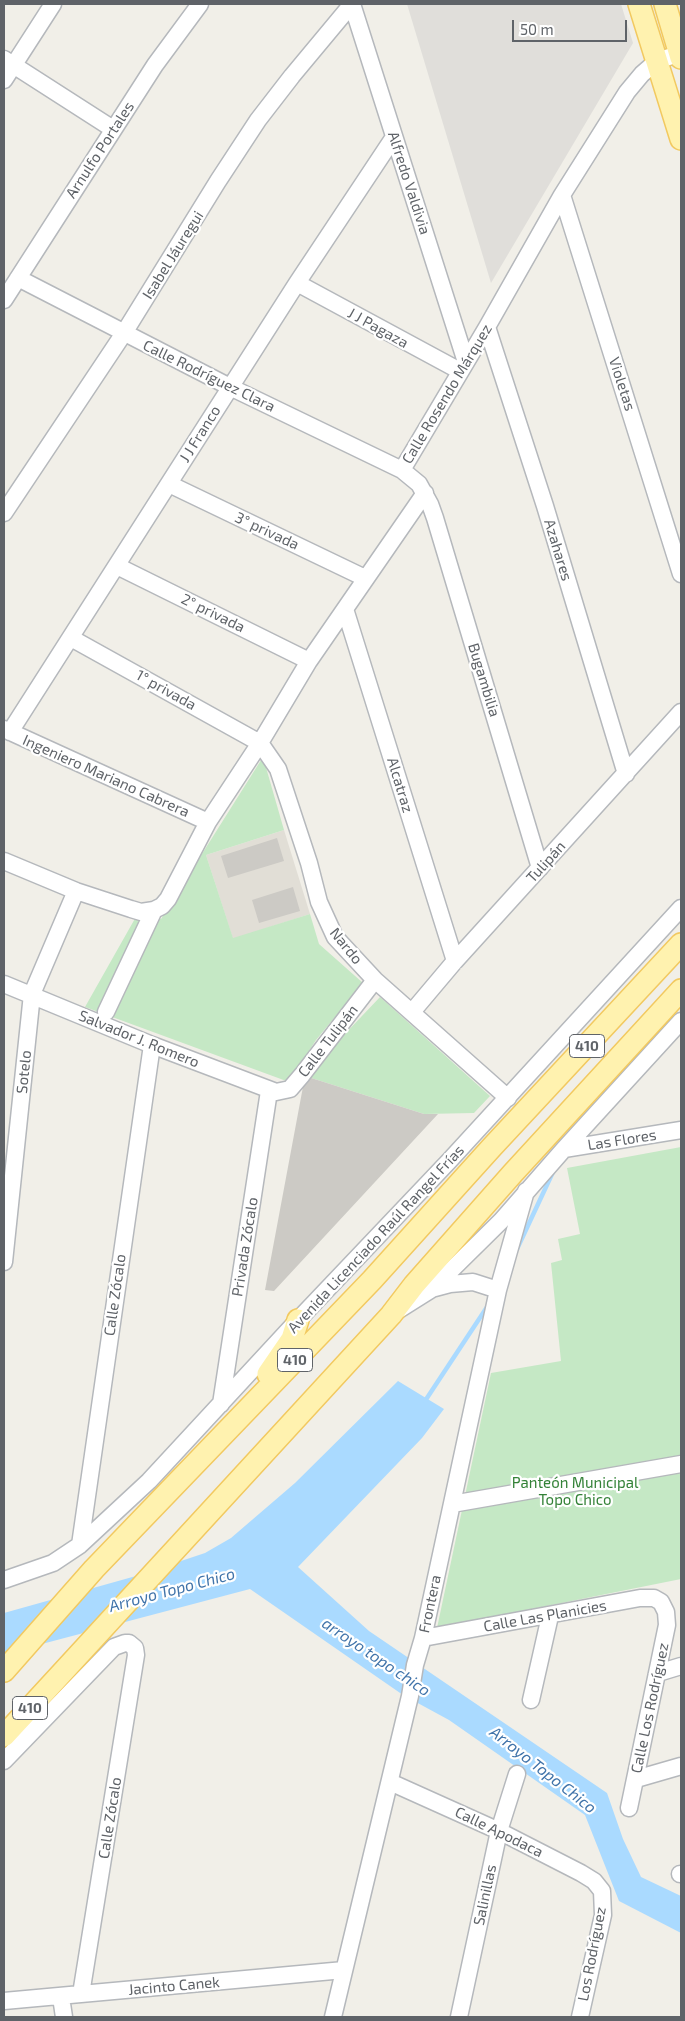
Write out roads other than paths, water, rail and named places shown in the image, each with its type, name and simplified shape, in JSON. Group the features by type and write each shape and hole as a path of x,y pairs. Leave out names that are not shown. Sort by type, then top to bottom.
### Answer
{"main road":[{"path":"638,4 681,139"},
{"path":"665,4 681,55"},
{"name":"410","path":"9,1666 94,1570 372,1280 492,1147 681,944"},
{"name":"410","path":"4,1736 391,1315 414,1285 513,1173 681,990"},
{"path":"254,1403 266,1376 292,1339 298,1320"}],"street":[{"path":"4,80 9,62 53,4"},
{"name":"Arnulfo Portales","path":"4,300 155,65 200,4"},
{"name":"Alfredo Valdivia","path":"352,4 463,367"},
{"name":"Isabel Jáuregui","path":"4,513 124,333 258,120 352,4"},
{"path":"657,61 681,55"},
{"name":"Calle Rosendo Márquez","path":"425,493 414,479 402,470 487,327 562,195 627,92 642,74 657,61"},
{"path":"9,62 113,129"},
{"name":"J J Franco","path":"7,731 71,638 297,283 394,137"},
{"name":"Violetas","path":"562,195 681,574"},
{"name":"Calle Rodríguez Clara","path":"18,278 230,387 402,470"},
{"name":"J J Pagaza","path":"297,283 463,367"},
{"name":"Azahares","path":"487,327 545,506 626,774"},
{"name":"3° privada","path":"169,484 365,578"},
{"path":"4,861 76,891 148,911 162,906 168,899 208,822 260,742 309,660 425,493"},
{"name":"Bugambilia","path":"425,493 435,518 540,868"},
{"name":"2° privada","path":"117,566 309,660"},
{"name":"Alcatraz","path":"345,608 454,961"},
{"name":"1° privada","path":"71,638 260,742"},
{"name":"Tulipán","path":"412,1012 454,961 681,712"},
{"name":"Ingeniero Mariano Cabrera","path":"7,731 208,822"},
{"name":"Nardo","path":"260,742 270,756 280,777 310,863 319,902 335,937 375,980 508,1098"},
{"name":"Sotelo","path":"4,1262 32,994 76,891"},
{"name":"Avenida Licenciado Raúl Rangel Frías","path":"4,1580 53,1563 80,1545 150,1481 298,1320 508,1098 681,908"},
{"path":"106,1012 148,911"},
{"name":"Calle Tulipán","path":"273,1092 290,1089 375,980"},
{"name":"Salvador J. Romero","path":"4,984 273,1092"},
{"path":"391,1315 432,1289 501,1221 681,1021"},
{"name":"Calle Zócalo","path":"80,1545 152,1045"},
{"name":"Privada Zócalo","path":"221,1404 273,1092"},
{"name":"Las Flores","path":"564,1149 681,1130"},
{"name":"Frontera","path":"333,2017 411,1691 414,1669 423,1638 498,1290 526,1192"},
{"path":"432,1289 450,1284 473,1282 498,1290"},
{"path":"452,1504 681,1464"},
{"name":"Calle Las Planicies","path":"423,1638 648,1598 654,1598 661,1602 664,1607"},
{"name":"Calle Los Rodríguez","path":"629,1808 667,1625 664,1607"},
{"path":"531,1700 550,1616"},
{"name":"Calle Zócalo","path":"4,1761 114,1647 121,1643 130,1643 136,1654 81,1994"},
{"path":"658,1672 681,1666"},
{"path":"636,1779 681,1766"},
{"name":"Salinillas","path":"458,2017 499,1831 517,1774"},
{"name":"Calle Apodaca","path":"390,1782 499,1831 581,1873 594,1881 602,1891"},
{"name":"Los Rodríguez","path":"580,2017 602,1915 602,1891"},
{"name":"Jacinto Canek","path":"4,2001 344,1970"},
{"path":"61,1997 64,2017"}],"water":[{"path":"398,1381 444,1409 422,1438 298,1567 369,1631 607,1793 623,1839 641,1877 681,1896 681,1933 619,1901 585,1815 449,1720 403,1695 250,1589 4,1654 4,1613 136,1576 205,1553 231,1538 295,1483"}],"waterway":[{"path":"517,1249 553,1172"},
{"path":"425,1401 489,1304"}],"park label":[{"name":"Panteón Municipal Topo Chico","path":"575,1492"}],"water label":[{"name":"Arroyo Topo Chico","path":"172,1590"},
{"name":"arroyo topo chico","path":"376,1657"},
{"name":"Arroyo Topo Chico","path":"543,1770"}]}
